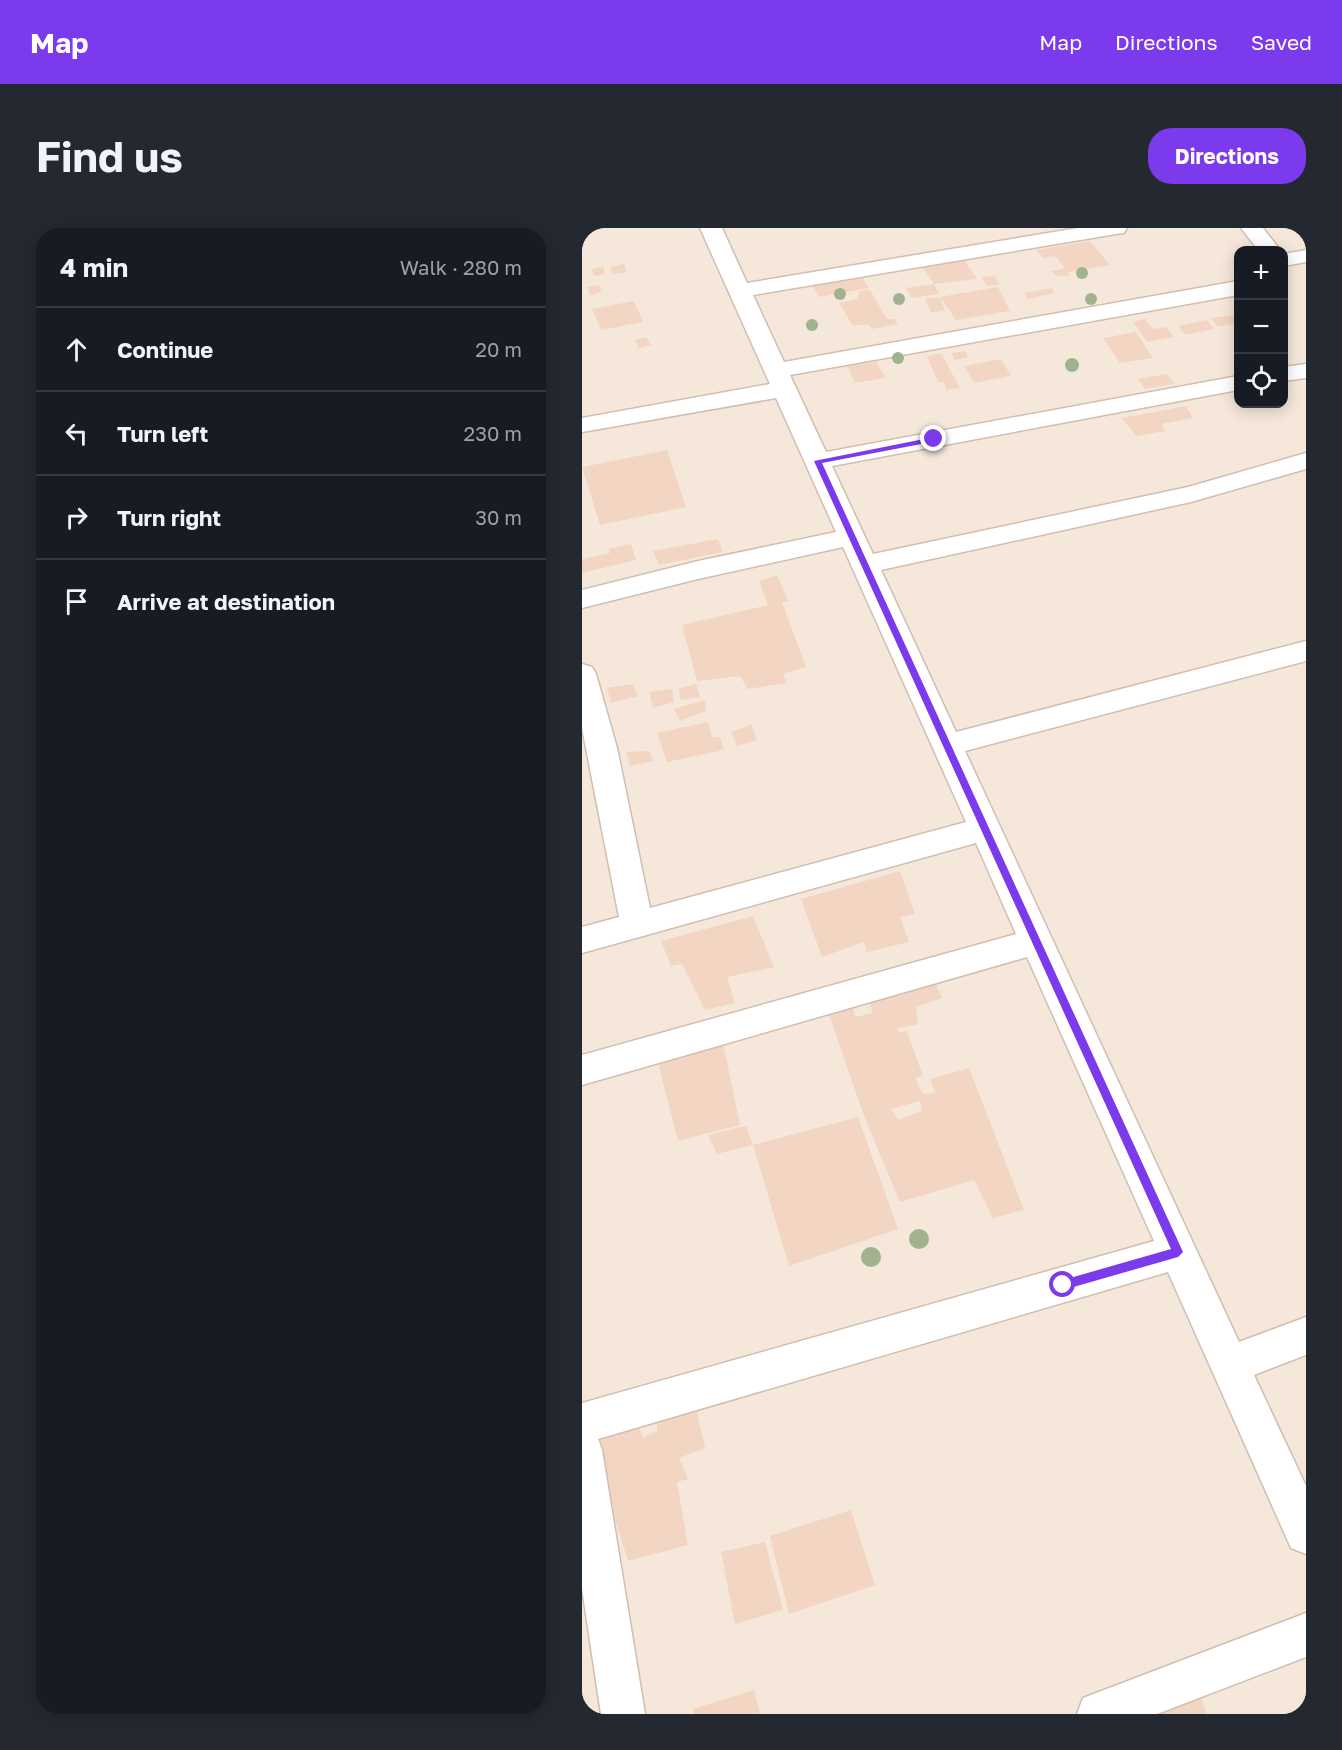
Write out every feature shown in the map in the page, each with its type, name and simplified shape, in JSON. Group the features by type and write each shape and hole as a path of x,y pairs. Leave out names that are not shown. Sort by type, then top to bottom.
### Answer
{"street":[{"path":"711,228 947,745 983,829 1038,941 1306,1533"},
{"path":"740,291 1116,228"},
{"path":"1252,228 1266,246"},
{"path":"1288,259 1306,256"},
{"path":"582,426 781,380 1234,289"},
{"path":"1288,374 1306,371"},
{"path":"818,461 1234,384"},
{"path":"865,566 1191,494 1306,461"},
{"path":"582,599 698,570 852,537"},
{"path":"947,745 1306,651"},
{"path":"582,674 592,751 637,924"},
{"path":"582,940 983,829"},
{"path":"582,1070 1038,941"},
{"path":"582,1423 1178,1252"},
{"path":"1229,1365 1306,1336"},
{"path":"582,1450 623,1714"},
{"path":"1098,1714 1306,1635"}],"shaded area":[{"path":"582,228 1306,228 1306,1714 582,1714"}],"building":[{"path":"1090,241 1110,265 1057,276 1051,271 1065,268 1055,256 1043,258 1036,250"},
{"path":"964,260 977,279 934,284 922,266"},
{"path":"624,264 627,272 613,274 610,267"},
{"path":"603,267 605,274 594,276 591,269"},
{"path":"860,274 869,288 819,297 811,282"},
{"path":"994,276 1000,284 987,286 982,277"},
{"path":"934,284 939,294 912,298 906,288"},
{"path":"599,285 602,292 590,295 587,287"},
{"path":"998,287 1010,311 956,320 940,297"},
{"path":"1052,288 1055,293 1027,299 1025,293"},
{"path":"870,290 887,319 895,319 898,324 873,329 868,324 853,326 839,303 858,299 859,291"},
{"path":"940,297 945,311 931,312 925,299"},
{"path":"634,301 643,322 601,330 592,309"},
{"path":"1234,315 1234,324 1218,327 1211,318"},
{"path":"1145,319 1153,329 1166,327 1174,337 1147,342 1133,322"},
{"path":"1207,320 1214,329 1185,335 1178,326"},
{"path":"1136,332 1153,358 1120,363 1103,338"},
{"path":"646,337 651,345 639,348 635,340"},
{"path":"966,351 968,358 954,360 952,353"},
{"path":"941,353 960,388 946,390 944,382 938,382 927,356"},
{"path":"1001,359 1011,376 974,383 964,366"},
{"path":"876,362 886,378 855,383 847,366"},
{"path":"1167,374 1175,384 1145,389 1138,379"},
{"path":"1186,406 1193,418 1162,424 1165,431 1136,436 1122,418"},
{"path":"667,450 686,507 600,525 582,467"},
{"path":"718,539 723,552 659,565 653,551"},
{"path":"631,544 636,560 582,573 582,559 610,553 608,549"},
{"path":"777,575 788,601 782,602 806,667 783,674 787,683 748,689 740,676 697,681 682,625 768,605 759,581"},
{"path":"633,684 638,696 611,703 607,688"},
{"path":"696,684 700,697 680,700 679,689"},
{"path":"672,689 674,702 653,708 649,692"},
{"path":"705,700 706,711 680,721 674,709"},
{"path":"708,722 712,737 720,737 724,750 667,762 657,733"},
{"path":"751,724 757,740 737,746 731,732"},
{"path":"649,751 654,761 630,766 626,752"},
{"path":"900,871 915,914 900,917 909,942 867,952 864,942 822,957 801,899"},
{"path":"753,916 774,967 727,977 735,1003 705,1010 682,964 671,966 661,941"},
{"path":"932,975 942,998 916,1007 918,1024 898,1028 899,1033 907,1031 923,1076 915,1078 923,1094 935,1093 930,1079 969,1068 1024,1210 993,1218 974,1180 900,1202 864,1116 825,1003 851,999 855,1017 873,1013 867,995","holes":["920,1101 922,1111 898,1120 891,1109"]},
{"path":"723,1043 740,1125 678,1141 657,1059"},
{"path":"858,1117 898,1229 789,1266 753,1145"},
{"path":"746,1126 753,1145 717,1154 708,1135"},
{"path":"693,1394 705,1448 679,1458 688,1479 677,1482 688,1545 628,1561 590,1439 638,1422 643,1438 657,1431 657,1416"},
{"path":"851,1510 875,1585 789,1614 770,1536"},
{"path":"765,1542 783,1610 735,1624 721,1552"},
{"path":"754,1690 760,1714 694,1714 693,1709"},
{"path":"1199,1693 1207,1714 1116,1714 1116,1713"}],"route":[{"path":"934,439 818,461 983,829 1038,941 1178,1252 1063,1285"}]}
